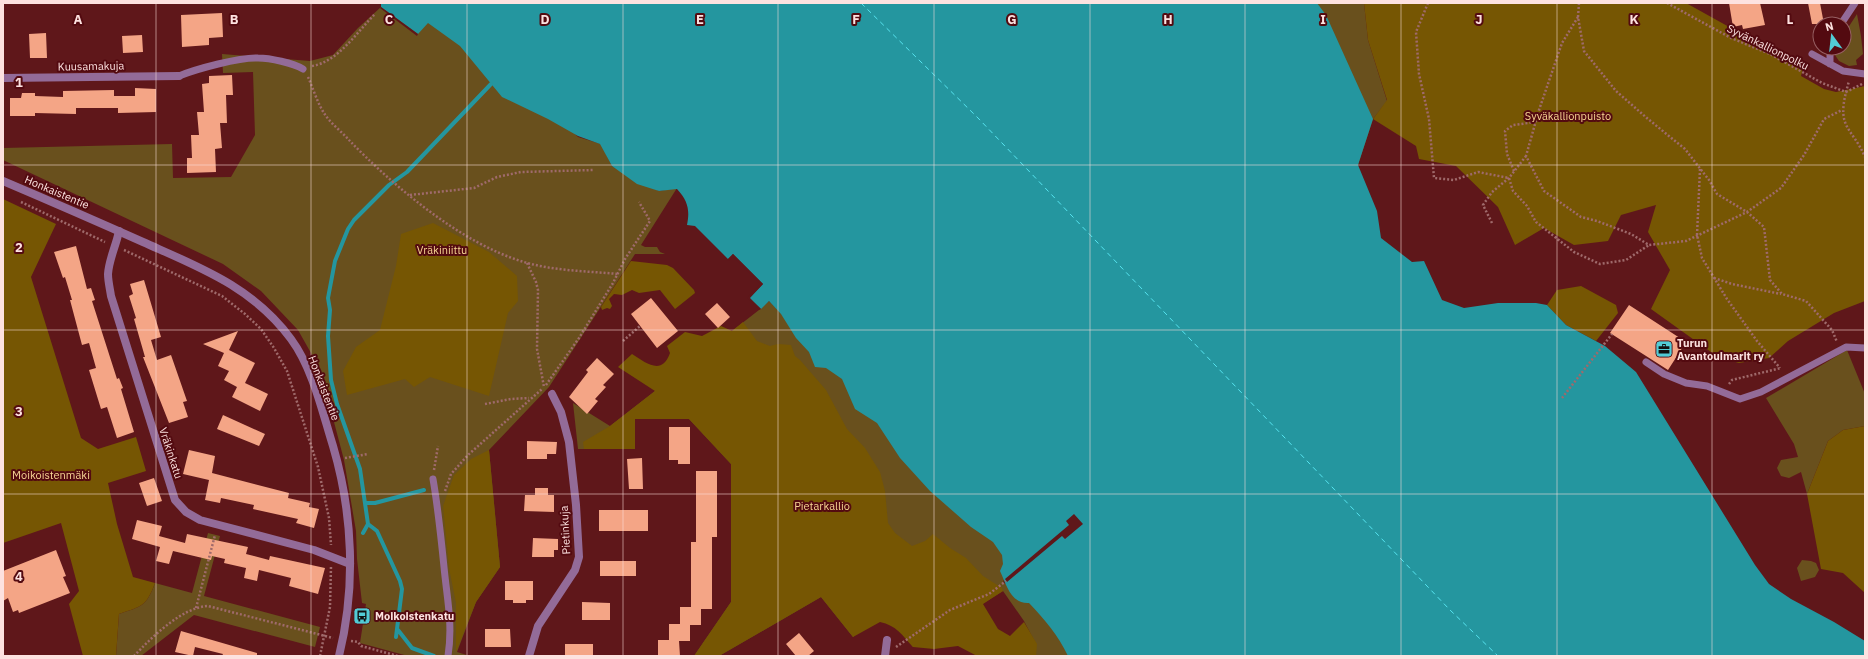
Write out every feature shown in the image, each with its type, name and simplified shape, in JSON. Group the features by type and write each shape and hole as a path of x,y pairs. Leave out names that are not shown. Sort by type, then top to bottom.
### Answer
{"street":[{"name":"Kuusamakuja","path":"3,78 179,76"},
{"name":"Honkaistentie","path":"3,181 119,231 227,281 270,314 292,340 307,369 337,459 345,499 349,530 350,564 348,609 339,656"},
{"name":"Vräkinkatu","path":"119,231 116,246 111,257 108,275 111,296 168,482 175,500 186,512 200,520 314,550 350,564"},
{"name":"Pietinkuja","path":"529,656 538,626 575,570 579,557 576,505 569,442 561,412 552,394"},
{"path":"885,655 887,640"}],"lane":[{"path":"1846,16 1855,3"},
{"path":"1816,56 1850,73 1865,74"},
{"path":"1830,56 1830,64"},
{"path":"179,76 190,71 258,58 297,66 303,69"},
{"path":"1646,362 1664,374 1686,383 1707,386 1740,398 1761,392 1846,347 1865,348"},
{"path":"433,479 439,510 450,622 451,636 448,656"}],"path":[{"path":"1428,3 1416,32 1419,74 1430,119 1434,178 1454,180 1478,172 1509,178"},
{"path":"1579,3 1578,17 1584,51 1616,91 1648,119 1685,148 1717,194 1747,212 1764,227 1770,280 1782,294"},
{"name":"Syvänkallionpolku","path":"1667,3 1731,38 1770,54 1822,83 1846,92"},
{"path":"375,14 334,57 322,64 303,69 324,114 401,189 462,233 496,251 526,263 552,268 618,274"},
{"path":"1492,224 1483,205 1492,192 1509,178 1526,156 1562,43 1578,17"},
{"path":"1850,73 1842,110 1846,128 1865,157"},
{"path":"1846,92 1862,84 1865,85"},
{"path":"1509,178 1513,191 1527,206 1536,222 1574,252 1600,264 1626,260 1649,245 1686,241 1747,212 1781,188 1804,154 1824,120 1842,110"},
{"path":"1514,171 1507,154 1506,131 1513,125 1536,122"},
{"path":"1526,156 1544,191 1565,207 1581,217 1597,221 1631,234 1649,245"},
{"path":"1700,168 1697,236 1702,258 1727,299 1757,341 1780,368"},
{"path":"409,195 474,188 496,177 521,172 594,170"},
{"path":"16,199 222,296 261,329 274,348 287,371 318,467 329,518 331,557 330,607 320,656"},
{"path":"439,510 450,474 468,454 544,387 579,338 618,274 625,259 650,221 639,202"},
{"path":"526,263 536,282 538,290 537,349 544,387 552,394"},
{"path":"1714,278 1732,284 1782,294 1806,301 1832,330 1840,350"},
{"path":"622,341 640,326"},
{"path":"1562,398 1612,334"},
{"path":"1722,392 1732,380 1784,367"},
{"path":"485,404 511,399 530,398"},
{"path":"433,479 438,446"},
{"path":"337,459 368,454"},
{"path":"196,608 218,524"},
{"path":"885,655 950,610 979,599 1006,581"},
{"path":"134,656 157,633 178,617 196,608 208,606 324,636"},
{"path":"358,642 360,646 398,656"}],"green space":[{"name":"Vräkiniittu","path":"381,3 446,3 578,137 601,144 612,166 659,191 677,188 641,245 645,247 657,247 660,252 665,254 635,254 549,387 489,450 500,567 476,602 457,652 470,656 408,656 360,643 366,604 362,603 357,559 356,531 344,460 320,369 298,330 261,291 223,264 3,160 3,148 172,144 173,178 231,177 255,135 253,72 223,73 222,54 310,61 333,55 358,28 381,7"},
{"path":"1263,3 1364,3 1368,40 1387,101 1373,119 1358,165"},
{"name":"Syväkallionpuisto","path":"1364,3 1686,3 1803,68 1801,76 1824,89 1836,92 1865,86 1865,301 1834,313 1788,341 1769,358 1739,363 1718,357 1651,309 1670,270 1648,232 1656,205 1621,215 1608,241 1574,245 1544,228 1515,245 1498,207 1456,166 1419,159 1416,146 1373,119 1387,100 1368,40"},
{"path":"1857,14 1863,54 1856,60 1857,65 1849,66 1839,61 1836,56 1852,56 1852,22"},
{"name":"Moikoistenmäki","path":"3,199 56,224 31,277 81,438 98,449 136,437 146,471 108,483 117,524 133,577 155,583 146,601 138,607 119,614 116,656 83,656 69,604 79,591 61,523 3,543"},
{"path":"433,223 489,252 517,276 518,301 508,313 489,396 430,377 414,387 405,379 347,395 343,371 356,347 380,330 396,266 401,234"},
{"path":"631,261 667,265 673,268 694,290 695,293 675,309 660,290 639,293 632,290 622,295 614,294 609,299 612,306 610,309 607,308 602,310 601,307"},
{"path":"1581,286 1616,305 1618,313 1596,341 1566,325 1547,305 1557,290"},
{"name":"Pietarkallio","path":"769,301 1024,563 1003,581 1005,584 1024,568 1089,656 1036,656 1036,644 1024,621 1003,591 913,647 884,611 853,637 821,597 719,656 694,656 731,602 731,464 689,419 635,419 635,449 578,449 573,403 610,426"},
{"name":"Pietarkallio","path":"743,322 757,341 770,346 778,344 791,345 795,356 826,390 847,429 865,448 880,472 885,491 888,523 895,533 912,546 925,541 933,534 950,548 966,558 983,576 1002,588 1003,591 983,604 998,629 1010,636 1024,622 1037,644 1036,656 977,656 958,646 934,649 913,647 895,628 886,623 880,622 853,637 821,597 719,656 694,656 731,602 731,464 689,419 635,419 635,449 584,449 583,442 610,426 655,391 618,367 632,354 648,364 658,366 667,360 670,353 667,346 685,332 702,336 721,326 732,331"},
{"path":"1847,350 1865,394 1865,426 1843,430 1828,441 1807,494 1801,472 1789,478 1781,476 1777,468 1781,460 1798,457 1794,444 1766,398"},
{"path":"1865,426 1865,593 1843,573 1821,569 1807,494 1828,441 1843,430"},
{"path":"489,450 500,567 476,602 456,652 456,603 449,568 443,506 454,475 471,459"},
{"path":"208,533 220,536 204,596 320,627 315,647 194,615 141,656 116,656 119,614 138,607 146,601 155,583 192,593"},
{"path":"1802,560 1816,563 1819,570 1815,577 1801,581 1797,568"}],"water":[{"path":"381,3 1317,3 1326,15 1373,119 1358,165 1377,211 1381,238 1412,262 1424,261 1442,300 1464,308 1498,303 1536,303 1547,305 1566,325 1605,346 1636,372 1755,565 1769,584 1791,599 1834,622 1865,641 1865,656 1068,656 1055,634 1035,609 1029,603 1018,601 1010,593 1000,571 1003,564 1002,555 993,542 971,527 930,491 900,458 877,423 855,409 842,379 826,368 815,367 809,352 796,338 781,314 769,301 761,309 749,298 763,284 733,254 728,259 695,226 687,225 688,210 686,202 677,189 659,191 637,184 612,166 600,144 578,136 548,119 502,97 460,46 428,23 418,34 381,7"}],"pier":[{"path":"381,7 418,34 417,36 380,8"},
{"path":"733,254 763,284 750,298 761,309 759,310 747,298 760,284 733,257 729,261 727,260"},
{"path":"1074,514 1083,524 1065,539 1062,536 1007,582 1005,579 1069,525 1066,521"}],"building":[{"path":"1729,3 1760,3 1765,25 1743,29 1742,25 1733,27"},
{"path":"1808,3 1820,3 1822,16 1812,16 1812,24"},
{"path":"222,13 223,37 209,38 209,45 182,47 181,15"},
{"path":"46,33 47,58 30,58 29,34"},
{"path":"142,35 143,52 123,53 122,36"},
{"path":"232,75 233,95 226,95 227,123 220,123 222,148 215,149 216,172 187,173 187,158 192,158 191,135 199,135 197,112 204,112 202,84 209,83 209,76"},
{"path":"135,88 156,89 156,112 118,113 118,108 76,108 76,114 35,113 35,116 10,116 10,98 21,98 22,93 35,93 35,96 63,97 63,91 114,90 114,96 135,96"},
{"path":"76,246 87,289 91,288 95,300 92,301 117,379 119,378 123,388 121,389 134,432 117,438 107,407 101,409 89,370 96,368 89,343 82,345 70,300 72,300 65,277 63,278 54,252"},
{"path":"144,280 161,337 151,340 157,360 171,355 187,401 183,402 188,417 169,423 143,357 145,357 129,296 133,294 130,284"},
{"path":"651,298 678,331 657,348 631,314"},
{"path":"717,303 730,317 718,328 705,314"},
{"path":"1629,305 1686,342 1668,370 1610,333"},
{"path":"238,331 229,350 255,363 245,383 268,394 260,411 232,397 237,387 224,380 229,371 218,366 224,353 203,344"},
{"path":"597,358 614,374 603,385 606,387 595,399 598,401 587,414 569,397 588,372 586,370"},
{"path":"223,415 265,434 259,446 217,429"},
{"path":"669,427 690,427 690,464 678,464 678,460 669,460"},
{"path":"527,441 557,442 556,454 547,454 547,459 527,459"},
{"path":"189,450 215,456 212,473 289,493 288,498 310,503 309,507 319,509 314,528 296,523 298,519 253,509 254,505 221,498 220,503 205,500 209,480 183,474"},
{"path":"642,458 643,489 629,489 627,459"},
{"path":"696,471 717,471 717,537 712,537 712,609 701,609 701,625 690,625 690,641 679,641 680,656 658,656 658,640 669,640 669,624 680,624 680,607 691,607 691,542 696,542"},
{"path":"154,478 162,501 147,506 139,483"},
{"path":"535,488 548,488 548,495 554,495 554,512 524,511 525,495 535,495"},
{"path":"599,510 648,510 648,531 599,531"},
{"path":"137,520 162,526 159,536 185,543 187,534 248,547 246,554 269,560 270,556 325,568 318,594 289,586 291,578 259,570 257,581 244,578 246,568 224,563 225,559 212,556 211,560 173,551 169,564 156,561 160,547 132,539"},
{"path":"533,538 558,539 558,550 554,550 554,557 532,557"},
{"path":"56,550 66,576 63,577 70,593 19,613 18,610 13,612 8,598 3,601 3,571"},
{"path":"600,561 636,561 636,576 600,576"},
{"path":"505,581 533,581 533,600 526,600 526,603 513,603 513,600 505,600"},
{"path":"582,602 610,603 610,620 582,620"},
{"path":"485,629 510,629 511,647 485,647"},
{"path":"181,631 257,653 257,656 222,656 223,654 195,647 193,656 175,652"},
{"path":"799,633 814,651 808,656 796,656 786,644"},
{"path":"565,644 593,644 593,656 565,656"}],"waterway":[{"path":"396,637 402,589 400,581 377,531 368,524 360,469 337,404 331,380 328,336 330,310 328,298 335,261 348,229 354,220 389,185 407,172 491,84"},
{"path":"365,503 375,503 424,490"},
{"path":"363,533 368,524"},
{"path":"398,630 412,648 434,656"}],"ferry route":[{"path":"861,3 978,118 1450,610 1498,656"}],"place":[{"name":"Turun Avantouimarit ry","path":"1664,349"},
{"name":"Moikoistenkatu","path":"362,616"}]}
